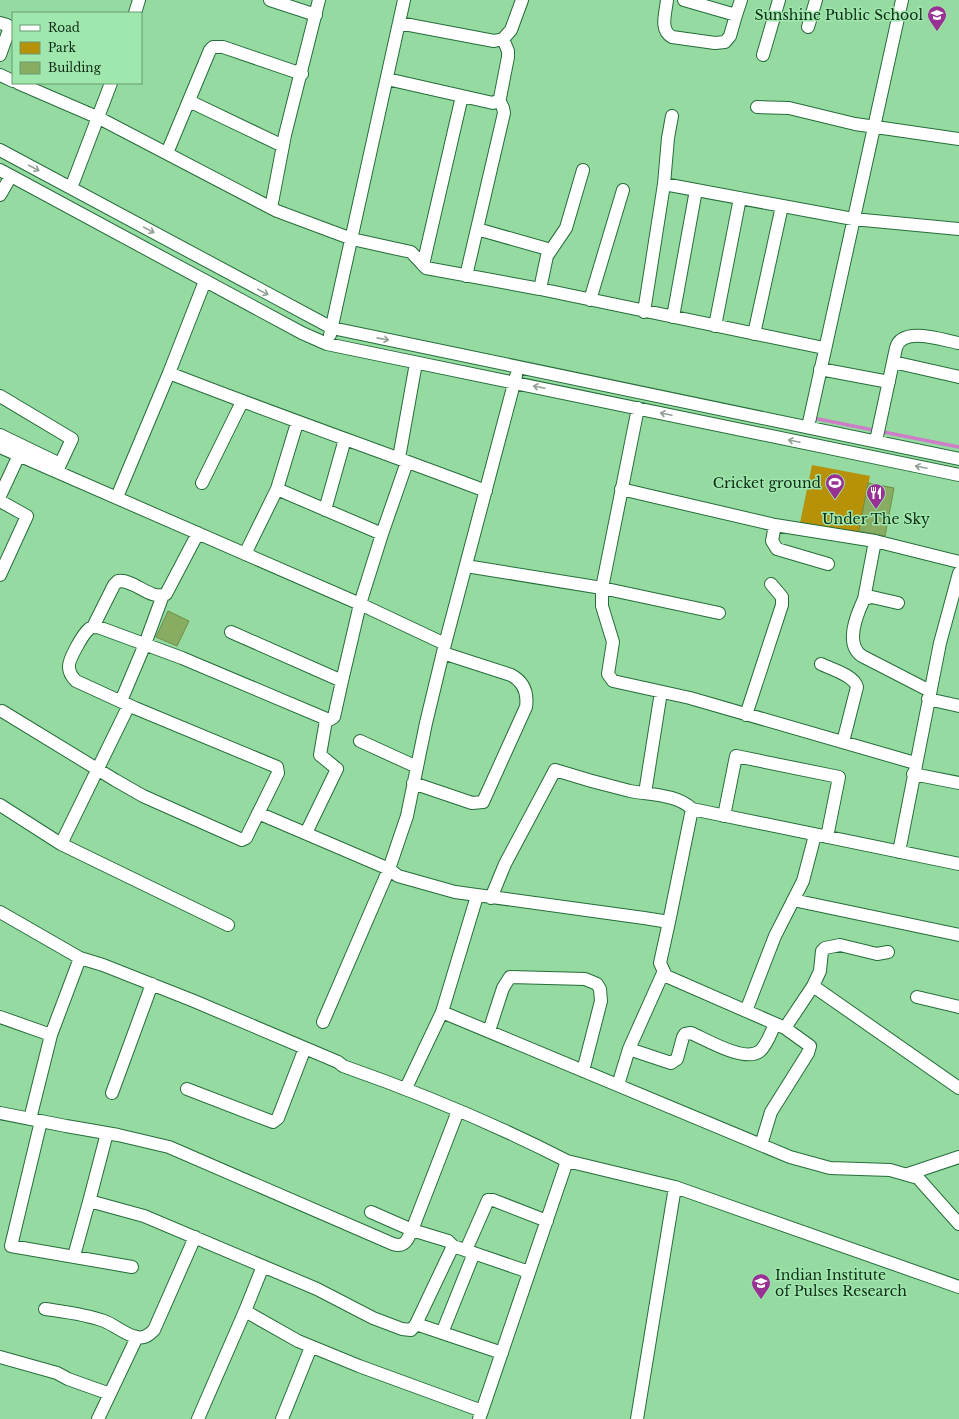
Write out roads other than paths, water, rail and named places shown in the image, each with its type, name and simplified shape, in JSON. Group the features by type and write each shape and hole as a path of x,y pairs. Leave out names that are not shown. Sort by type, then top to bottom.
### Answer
{"street":[{"path":"135,12 139,0"},
{"path":"270,0 316,15"},
{"path":"271,208 283,146 302,74 319,0"},
{"path":"327,344 352,239 404,0"},
{"path":"399,23 494,40 503,39 508,36 514,24 522,0"},
{"path":"667,0 664,27 668,35 672,37 715,43 726,42 730,36 741,0"},
{"path":"684,0 706,3 736,15"},
{"path":"763,55 779,0"},
{"path":"808,27 816,0"},
{"path":"808,427 824,348 902,0"},
{"path":"0,23 6,25 9,30 0,55"},
{"path":"466,276 504,111 499,100 508,57 508,51 503,39"},
{"path":"167,153 210,50 218,46 302,74"},
{"path":"0,75 12,81"},
{"path":"387,79 493,103 499,100"},
{"path":"23,84 37,87 271,208 352,239 410,252 426,268 540,289 644,312 824,348"},
{"path":"70,188 99,118 111,84"},
{"path":"423,265 462,96"},
{"path":"188,102 283,146"},
{"path":"757,108 789,108 855,124 959,139"},
{"path":"644,312 664,184 672,116"},
{"path":"0,150 332,328 959,459"},
{"path":"0,170 302,333 327,344 959,475"},
{"path":"540,289 545,262 551,250 566,228 583,170"},
{"path":"0,194 11,176"},
{"path":"664,184 853,219 959,230"},
{"path":"590,300 623,190"},
{"path":"673,317 696,190"},
{"path":"715,326 740,198"},
{"path":"754,334 782,206"},
{"path":"477,228 551,250"},
{"path":"117,497 169,374 205,281"},
{"path":"876,442 897,343 906,336 918,336 959,344"},
{"path":"893,362 959,377"},
{"path":"93,627 98,627 182,658 326,720 333,719 360,604 403,460 416,363"},
{"path":"323,1022 389,869 407,816 413,783 444,648 514,382 520,367"},
{"path":"820,369 889,382"},
{"path":"169,374 297,423 486,491"},
{"path":"0,396 72,438 59,468"},
{"path":"202,483 242,402"},
{"path":"638,408 602,588 602,606 613,642 608,669 610,677 613,681 661,692 843,742 959,783"},
{"path":"245,554 277,489 297,423"},
{"path":"0,435 59,468 117,497 360,604 444,648 511,675 519,680 525,689 527,699 526,707 483,802 472,803 413,783"},
{"path":"325,510 345,439"},
{"path":"0,447 59,468"},
{"path":"0,496 19,455"},
{"path":"277,489 382,534"},
{"path":"621,489 775,525 874,541 959,562"},
{"path":"0,501 27,516 0,575"},
{"path":"775,525 772,541 777,549 828,564"},
{"path":"61,844 97,769 125,703 163,595 169,591 198,533"},
{"path":"874,541 864,599 853,632 852,639 855,650 862,656 929,695 959,706"},
{"path":"466,566 602,588 720,613"},
{"path":"899,852 929,695 954,613 959,573"},
{"path":"2,712 143,796 239,840 246,838 278,773 277,768 76,681 70,675 68,666 70,659 85,634 93,627 114,585 118,581 125,581 154,594 163,595"},
{"path":"746,715 782,605 782,597 771,584"},
{"path":"864,599 872,597 898,603"},
{"path":"231,632 342,681"},
{"path":"821,664 848,677 856,683 857,687 843,742"},
{"path":"645,793 661,692"},
{"path":"306,832 337,769 320,755 326,720"},
{"path":"360,741 417,767"},
{"path":"724,816 736,756 839,778 821,836 803,881 775,936 746,1011"},
{"path":"492,898 505,864 555,770 645,793 672,798 686,803 692,809 959,864"},
{"path":"0,805 61,844 228,925"},
{"path":"692,809 660,963 663,973 669,978 780,1026 806,1042 810,1049 771,1112 761,1145"},
{"path":"258,813 306,832 389,869 398,876 455,892 669,922"},
{"path":"406,1088 442,1012 477,896"},
{"path":"793,900 959,935"},
{"path":"0,912 80,958 103,965 152,984 338,1062 343,1066 406,1088 496,1127 568,1161 675,1187 959,1287"},
{"path":"629,1049 671,1063 677,1059 683,1037 685,1034 690,1033 739,1054 750,1055 762,1048 813,986 820,972 822,950 829,946 840,945 877,954 888,952"},
{"path":"80,958 50,1035 35,1120 5,1245 132,1267"},
{"path":"618,1085 629,1049 663,973"},
{"path":"489,1031 505,983 510,977 560,977 592,980 600,989 601,1001 583,1071"},
{"path":"112,1093 152,984"},
{"path":"813,986 959,1088"},
{"path":"917,997 959,1007"},
{"path":"442,1012 790,1157 830,1168 890,1170 918,1178 959,1224"},
{"path":"0,1018 50,1035"},
{"path":"187,1089 273,1122 278,1118 305,1048"},
{"path":"0,1113 107,1133 169,1147 393,1244 404,1244 412,1230 458,1111"},
{"path":"74,1256 107,1133"},
{"path":"908,1174 959,1157"},
{"path":"245,1311 311,1347 480,1415 568,1161"},
{"path":"637,1419 675,1187"},
{"path":"90,1198 101,1205 133,1212 195,1237 263,1266 402,1330 411,1330 416,1324 453,1246"},
{"path":"442,1333 488,1200 492,1200 547,1221"},
{"path":"371,1212 412,1230 448,1241 453,1246 529,1272"},
{"path":"45,1309 81,1314 99,1319 137,1337 144,1337 154,1330 195,1237"},
{"path":"198,1419 263,1266"},
{"path":"416,1324 502,1353"},
{"path":"98,1419 137,1337"},
{"path":"282,1419 311,1347"},
{"path":"0,1357 56,1373 68,1379 110,1394"}],"waterway":[{"path":"818,419 959,447"}],"place":[{"name":"Sunshine Public School","path":"937,32"},
{"name":"Cricket ground","path":"835,500"},
{"name":"Under The Sky","path":"876,510"},
{"name":"Indian Institute of Pulses Research","path":"761,1300"}]}
